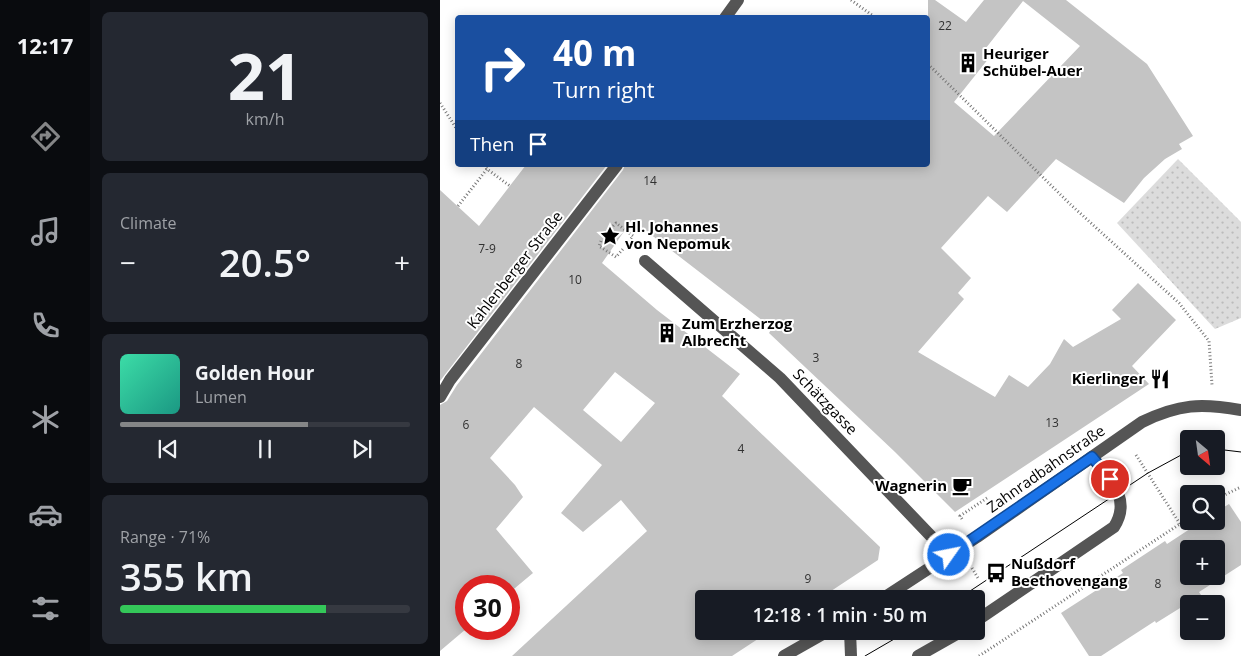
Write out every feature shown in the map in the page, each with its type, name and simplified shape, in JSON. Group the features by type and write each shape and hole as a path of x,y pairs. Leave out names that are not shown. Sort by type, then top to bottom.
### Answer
{"street":[{"path":"727,15 738,0"},
{"name":"Kahlenberger Straße","path":"440,397 450,380 615,167"},
{"name":"Schätzgasse","path":"645,261 780,378 949,555"},
{"name":"Zahnradbahnstraße","path":"896,590 1142,422 1162,412 1189,406 1214,405 1241,410"},
{"path":"985,615 1114,528 1120,518 1122,504 1110,479 1092,457"},
{"path":"784,656 812,640"},
{"path":"850,640 851,656"},
{"path":"918,656 946,640"}],"path":[{"path":"851,0 872,15"},
{"path":"930,66 1070,204 1179,303 1209,341 1214,405"},
{"path":"440,103 455,126"},
{"path":"458,206 487,169 510,186"},
{"path":"601,241 599,246 616,257 633,236 616,224 613,226"},
{"path":"979,656 1180,524 1135,452"},
{"path":"1225,494 1241,487"}],"shaded area":[{"path":"1178,159 1241,222 1241,318 1215,329 1117,223"}],"building":[{"path":"928,0 935,0 966,22 984,0 1066,0 1147,64 1193,136 1179,144 1182,149 1165,159 1144,178 1124,203 1056,159 1007,212 988,196 941,248 971,278 958,293 964,299 918,352 995,397 1009,375 1028,387 1050,364 1064,339 1073,347 1121,319 1112,310 1138,283 1176,320 1132,366 1149,384 955,512 895,452 769,333 772,328 632,220 602,263 657,310 740,374 722,396 880,547 878,560 833,590 695,590 695,640 756,640 732,656 512,656 647,531 621,500 583,532 561,513 602,465 534,407 490,458 515,485 523,497 496,529 533,573 520,584 520,575 455,575 455,638 440,651 440,405 447,401 457,385 624,167 930,167 930,15 928,15","holes":["1023,1 1080,46 994,136 954,102 993,53 986,48","615,372 655,403 621,442 583,410"]},
{"path":"524,167 605,167 440,381 440,190 479,226"},
{"path":"1229,504 1241,522 1241,565 1225,575 1225,540 1180,540 1180,585 1210,585 1199,592 1201,595 1180,595 1180,608 1156,623 1155,621 1101,656 1089,656 1061,613 1123,573 1121,570 1165,541 1167,544 1188,530 1225,530 1225,506"}],"tram line":[{"path":"1225,450 1241,452"},
{"path":"972,590 1148,473 1180,456"},
{"path":"865,656 893,640"}],"place":[{"name":"Heuriger Schübel-Auer","path":"968,63"},
{"name":"Hl. Johannes von Nepomuk","path":"610,236"},
{"name":"Zum Erzherzog Albrecht","path":"667,333"},
{"name":"Kierlinger","path":"1160,379"},
{"name":"Wagnerin","path":"962,486"},
{"name":"Nußdorf Beethovengang","path":"996,573"}],"route":[{"path":"949,555 1092,457 1110,479"}]}
